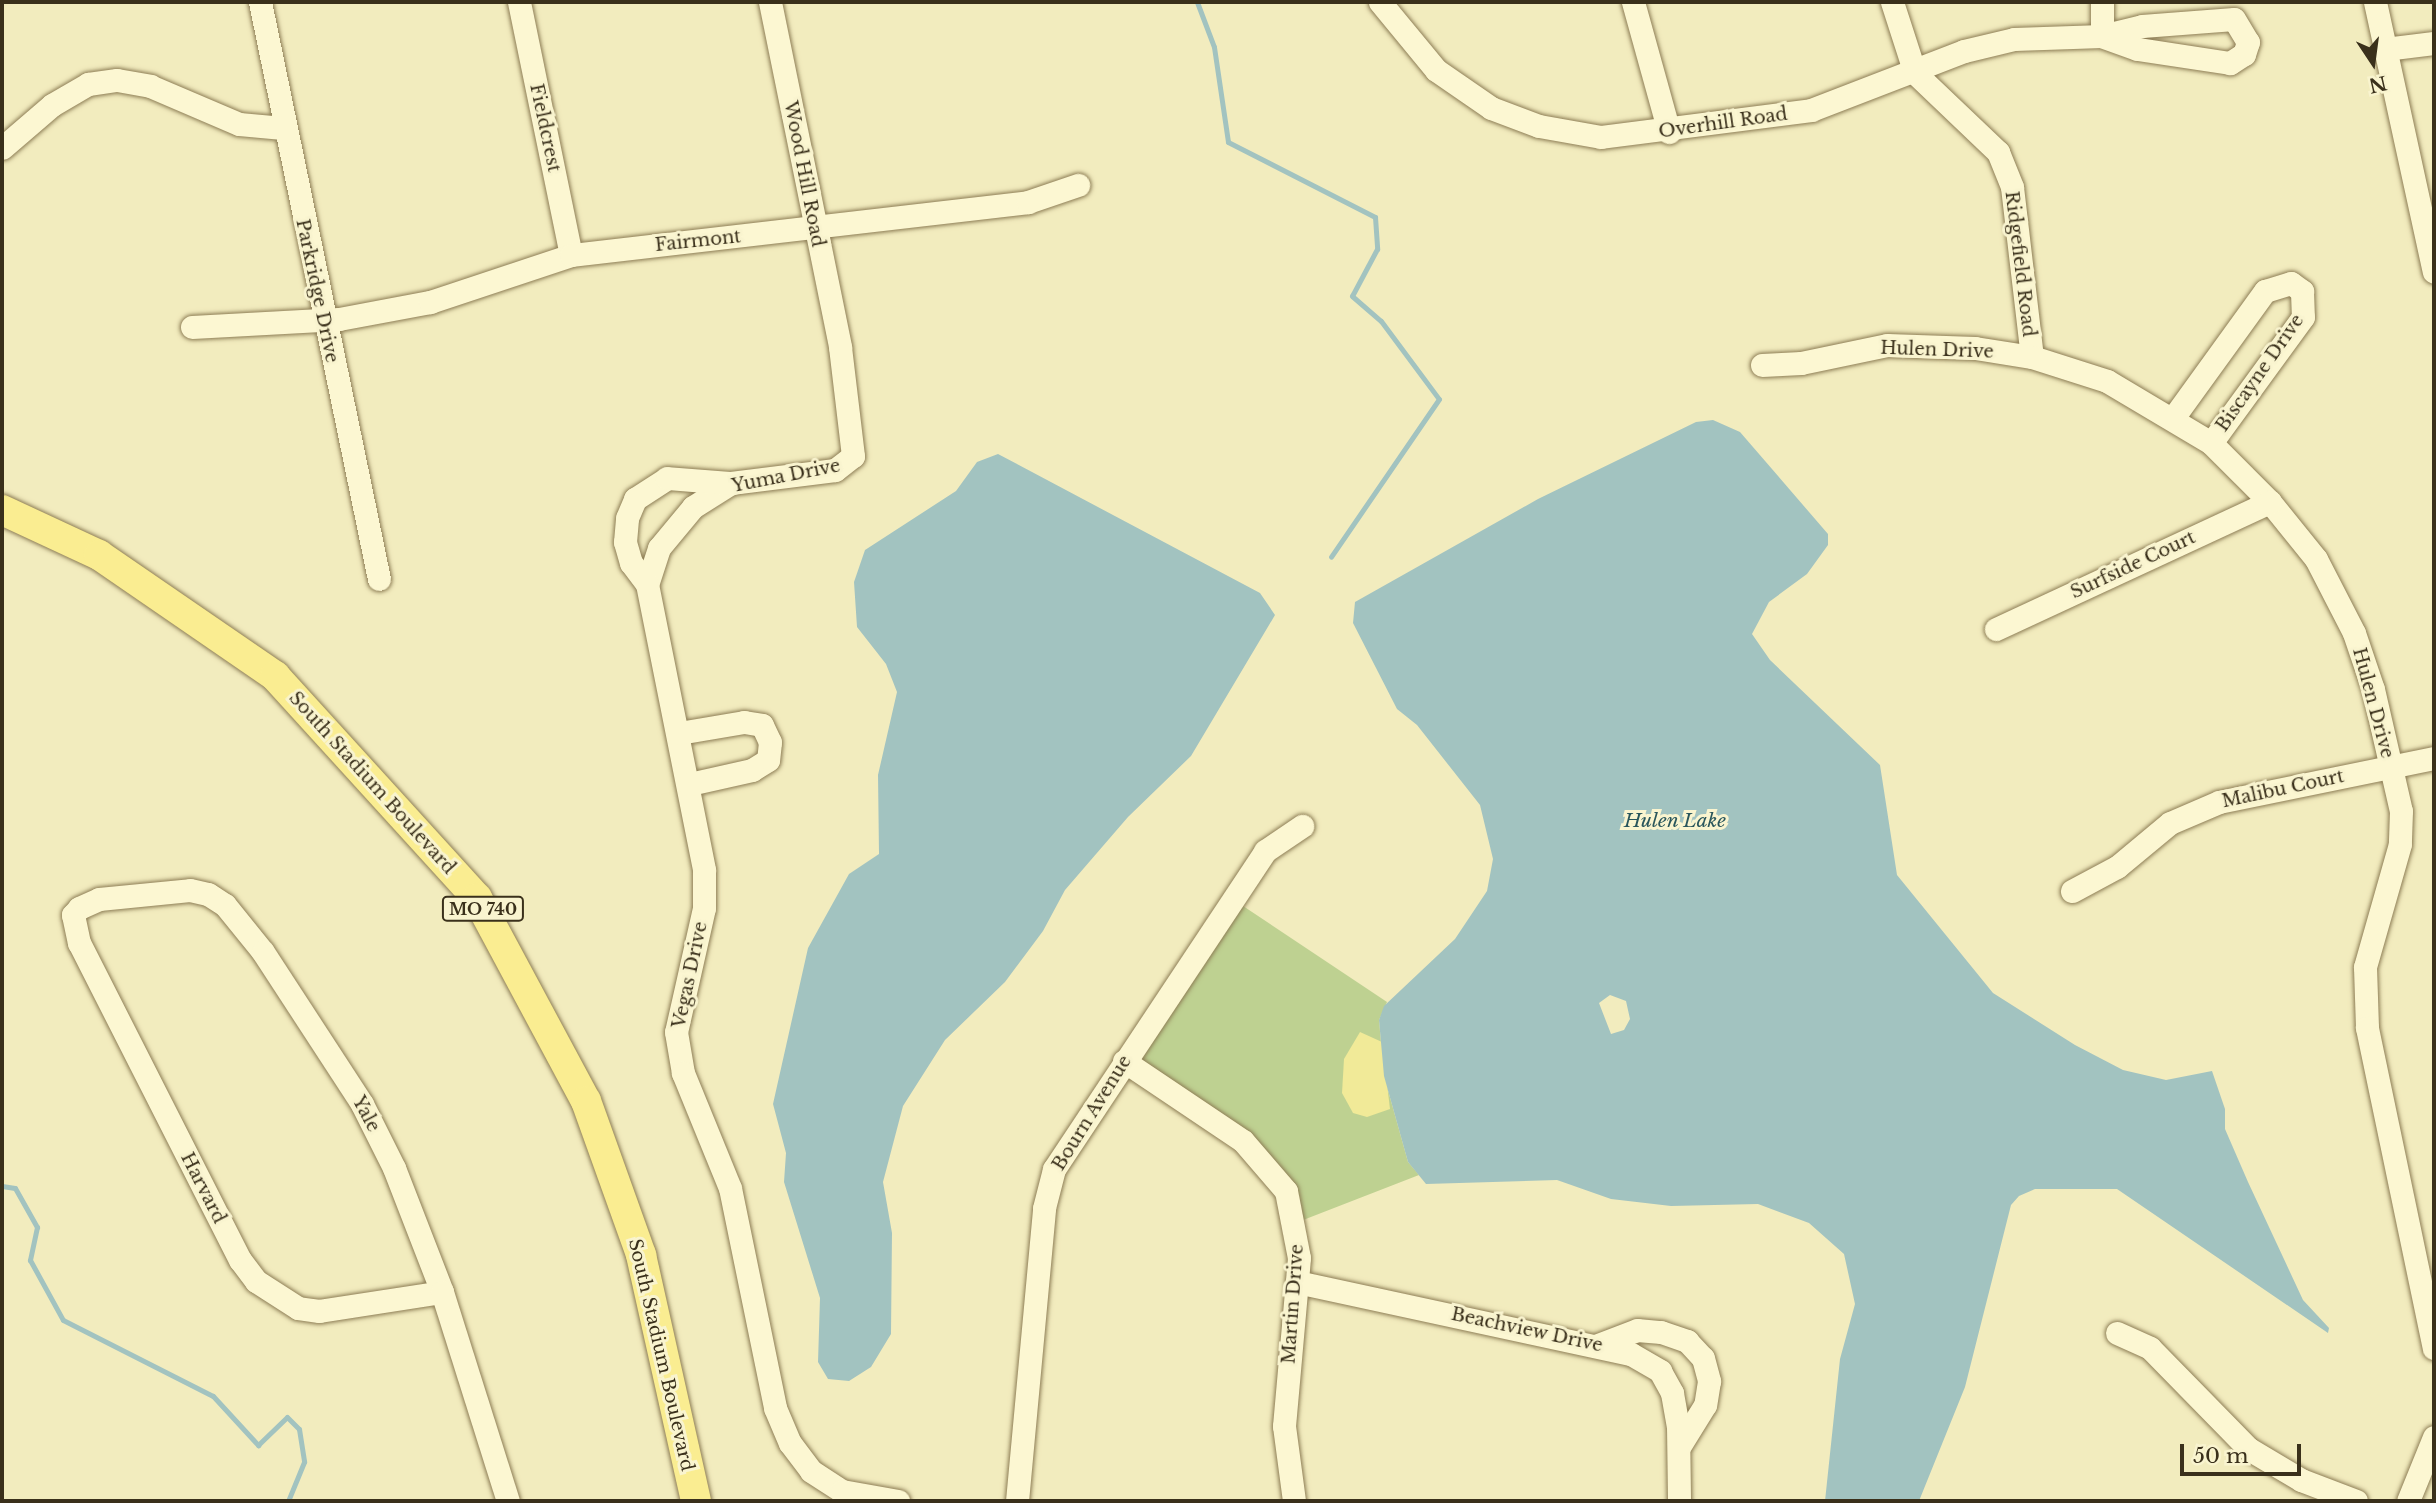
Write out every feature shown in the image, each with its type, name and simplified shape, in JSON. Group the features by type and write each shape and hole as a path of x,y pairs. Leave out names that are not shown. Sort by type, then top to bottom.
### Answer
{"main road":[{"name":"South Stadium Boulevard","path":"2,510 99,555 275,676 477,898 586,1101 641,1255 696,1501"}],"street":[{"name":"Parkridge Drive","path":"261,2 283,128 379,579"},
{"name":"Fieldcrest","path":"519,2 571,255"},
{"name":"Wood Hill Road","path":"770,2 840,346"},
{"name":"Overhill Road","path":"1380,2 1436,70 1491,108 1539,126 1601,137 1669,132 1811,110 2014,38 2102,36 2142,26 2234,19 2248,42 2244,54 2230,63 2137,48 2102,36"},
{"path":"1633,2 1669,132"},
{"name":"Ridgefield Road","path":"1892,2 1915,73 1998,152 2012,187 2032,357"},
{"path":"2102,2 2102,36"},
{"path":"2375,2 2434,272"},
{"path":"2385,49 2434,43"},
{"path":"2,148 52,105 88,84 117,80 150,86 239,124 283,128"},
{"name":"Fairmont","path":"192,327 323,321 430,302 571,255 1028,202 1078,185"},
{"name":"Biscayne Drive","path":"2174,418 2265,291 2291,283 2302,291 2303,317 2211,443"},
{"name":"Hulen Drive","path":"1762,365 1801,363 1887,345 2032,357 2107,381 2174,418 2211,443 2270,502 2316,559 2354,633 2401,811 2400,844 2365,967 2367,1028 2434,1348"},
{"name":"Yuma Drive","path":"647,584 659,548 694,507 731,483 847,466 854,445 840,346"},
{"path":"647,584 631,563 625,542 626,519 635,499 667,478 695,476 731,483"},
{"name":"Surfside Court","path":"1996,629 2270,502"},
{"name":"Vegas Drive","path":"647,584 690,784 704,908 676,1032 683,1073 730,1188 775,1408 790,1443 811,1471 842,1491 898,1501"},
{"path":"679,733 744,722 762,726 770,742 768,760 752,770 690,784"},
{"name":"Malibu Court","path":"2072,891 2117,867 2171,823 2219,802 2434,758"},
{"name":"Bourn Avenue","path":"1017,1501 1044,1208 1054,1169 1265,851 1302,826"},
{"name":"Yale","path":"73,915 99,899 190,890 225,905 263,952 362,1104 394,1168 442,1292 508,1501"},
{"name":"Harvard","path":"73,915 79,943 240,1260 256,1281 298,1308 319,1311 442,1292"},
{"name":"Martin Drive","path":"1124,1061 1243,1141 1268,1165 1286,1191 1296,1224 1297,1282 1283,1426 1294,1501"},
{"name":"Beachview Drive","path":"1297,1282 1631,1354 1660,1371 1672,1393 1680,1455 1679,1501"},
{"path":"1598,1345 1637,1331 1661,1332 1687,1341 1703,1358 1709,1381 1706,1405 1680,1455"},
{"path":"2117,1333 2150,1348 2249,1449 2356,1501"},
{"path":"2408,1501 2434,1437"}],"green space":[{"path":"1234,900 1387,1002 1379,1020 1384,1076 1408,1162 1419,1175 1298,1222 1287,1190 1126,1061"}],"sand":[{"path":"1360,1032 1382,1042 1390,1109 1367,1117 1353,1113 1342,1093 1344,1059"}],"water":[{"name":"Hulen Lake","path":"1713,420 1740,432 1828,534 1828,545 1807,574 1769,602 1752,634 1770,660 1880,765 1897,875 1993,993 2075,1045 2123,1070 2166,1080 2212,1071 2225,1109 2225,1129 2248,1182 2303,1300 2329,1328 2328,1333 2117,1189 2035,1189 2019,1196 2011,1205 1965,1387 1919,1501 1825,1501 1840,1359 1855,1304 1844,1254 1809,1223 1758,1204 1671,1206 1611,1199 1557,1180 1426,1184 1408,1162 1384,1076 1379,1020 1384,1006 1455,939 1487,891 1493,859 1480,805 1417,725 1397,709 1353,623 1355,602 1538,499 1696,422","holes":["1610,995 1626,1001 1630,1019 1624,1030 1611,1034 1599,1003"]},
{"path":"998,454 1260,593 1275,615 1191,756 1128,817 1065,890 1043,931 1005,982 945,1040 903,1106 883,1182 892,1233 891,1334 871,1367 849,1381 828,1379 818,1362 820,1298 784,1182 786,1153 773,1104 808,948 849,874 879,854 878,775 897,692 886,664 857,627 854,582 865,550 956,491 977,462"}],"waterway":[{"path":"1197,2 1214,47 1228,142 1375,217 1377,249 1352,296 1381,321 1439,399 1331,557"},
{"path":"2,1186 15,1188 37,1227 30,1260 63,1320 213,1396 258,1445 287,1417 299,1429 304,1462 288,1501"}]}
